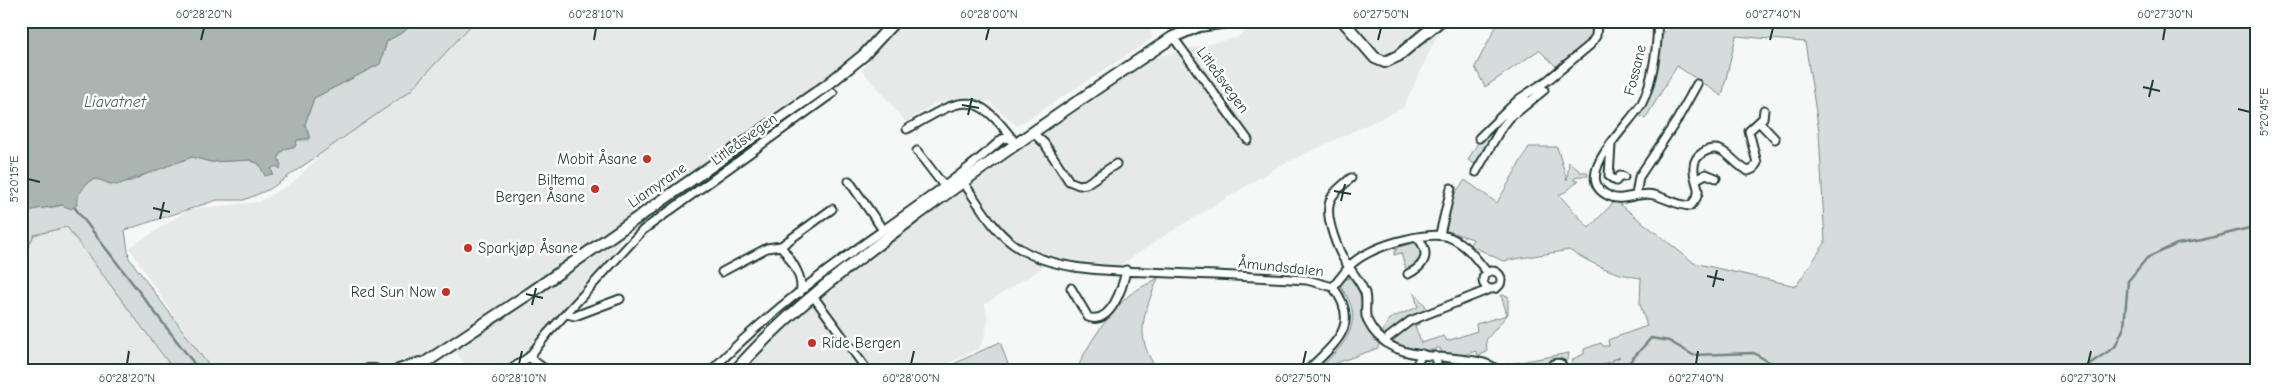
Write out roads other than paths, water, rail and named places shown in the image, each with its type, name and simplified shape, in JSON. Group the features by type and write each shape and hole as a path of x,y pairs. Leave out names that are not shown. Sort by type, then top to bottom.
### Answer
{"street":[{"name":"Liamyrane","path":"414,370 589,252 828,85 864,56 895,21"},
{"name":"Litleåsvegen","path":"736,370 776,328 813,296 885,239 1016,143 1174,37 1199,26 1235,21"},
{"path":"1343,21 1376,58 1386,62 1398,56 1440,21"},
{"path":"1479,138 1519,99 1548,80 1590,44 1596,36 1599,23 1582,21"},
{"name":"Fossane","path":"1657,21 1658,32 1648,88 1642,104 1600,160 1595,172 1595,182 1609,196 1619,198 1636,195 1654,195 1680,206 1690,206 1696,200 1698,192 1694,167 1696,160 1706,151 1714,149 1722,151 1740,168 1748,171 1753,169 1757,163 1749,131 1762,118 1764,110"},
{"name":"Litleåsvegen","path":"1174,37 1248,140"},
{"path":"1636,195 1639,176 1677,120 1697,84"},
{"path":"1512,116 1520,112 1544,90"},
{"name":"Litleåsvegen","path":"510,370 529,357 643,230 833,94"},
{"path":"1476,172 1500,130 1528,94"},
{"path":"907,129 952,104 971,104 984,107 999,121 1016,143"},
{"path":"1759,122 1775,139"},
{"path":"1033,132 1044,143 1069,181 1079,185 1086,184 1116,164"},
{"name":"Litleåsvegen","path":"712,370 753,329 981,158 1004,138 1016,143"},
{"path":"1611,145 1609,176 1616,181 1620,176 1624,178"},
{"path":"916,151 944,186"},
{"path":"1697,179 1706,174 1716,178"},
{"path":"1351,178 1337,190 1329,203 1331,227 1342,258 1361,284 1366,296 1366,317 1374,332 1391,347 1422,354 1483,362 1498,370"},
{"path":"849,181 883,230"},
{"name":"Åmundsdalen","path":"963,182 996,228 1009,241 1031,255 1050,262 1072,266 1126,270 1307,280 1333,287 1344,307 1346,323 1340,338 1308,370"},
{"path":"1440,234 1452,188"},
{"path":"722,272 767,248 781,246 832,209"},
{"path":"1333,287 1361,255 1418,238 1440,234 1465,246 1487,272"},
{"path":"1408,274 1418,269 1424,261 1424,246 1418,238"},
{"path":"781,246 798,276 802,287 800,292"},
{"path":"1071,288 1088,317 1098,318 1106,314 1115,304 1124,283 1126,270"},
{"path":"1389,337 1410,321 1499,287 1501,278 1496,271 1487,272"},
{"path":"1487,272 1482,280 1484,286 1490,289"},
{"path":"813,296 867,370"},
{"path":"567,314 575,316 620,299"},
{"path":"1422,354 1418,362 1423,370"},
{"path":"1432,370 1437,362 1435,356"},
{"path":"529,357 546,370"},
{"name":"Liamyrane","path":"400,370 426,362"},
{"path":"1525,370 1549,370 1556,363 1561,364 1565,370"},
{"path":"368,370 375,370"}],"water":[{"name":"Liavatnet","path":"21,21 415,21 405,31 387,41 380,64 314,98 305,124 310,138 297,140 295,147 287,148 281,152 278,158 281,165 280,169 276,166 271,169 273,174 265,176 259,164 250,160 211,162 192,157 117,185 94,179 86,184 78,195 77,205 71,209 62,205 21,213 21,208 29,193 21,192"}],"waterway":[{"path":"75,208 199,370"},
{"path":"21,236 26,214"},
{"path":"2080,370 2115,347 2124,327 2128,281 2147,258 2177,244 2202,240 2257,226"},
{"path":"1610,370 1614,367 1626,366 1651,338 1669,341 1693,355 1754,353 1767,361 1789,370"}],"place":[{"name":"Mobit Åsane","path":"647,159"},
{"name":"Biltema Bergen Åsane","path":"595,189"},
{"name":"Sparkjøp Åsane","path":"468,248"},
{"name":"Red Sun Now","path":"446,292"},
{"name":"Ride Bergen","path":"812,343"}]}
